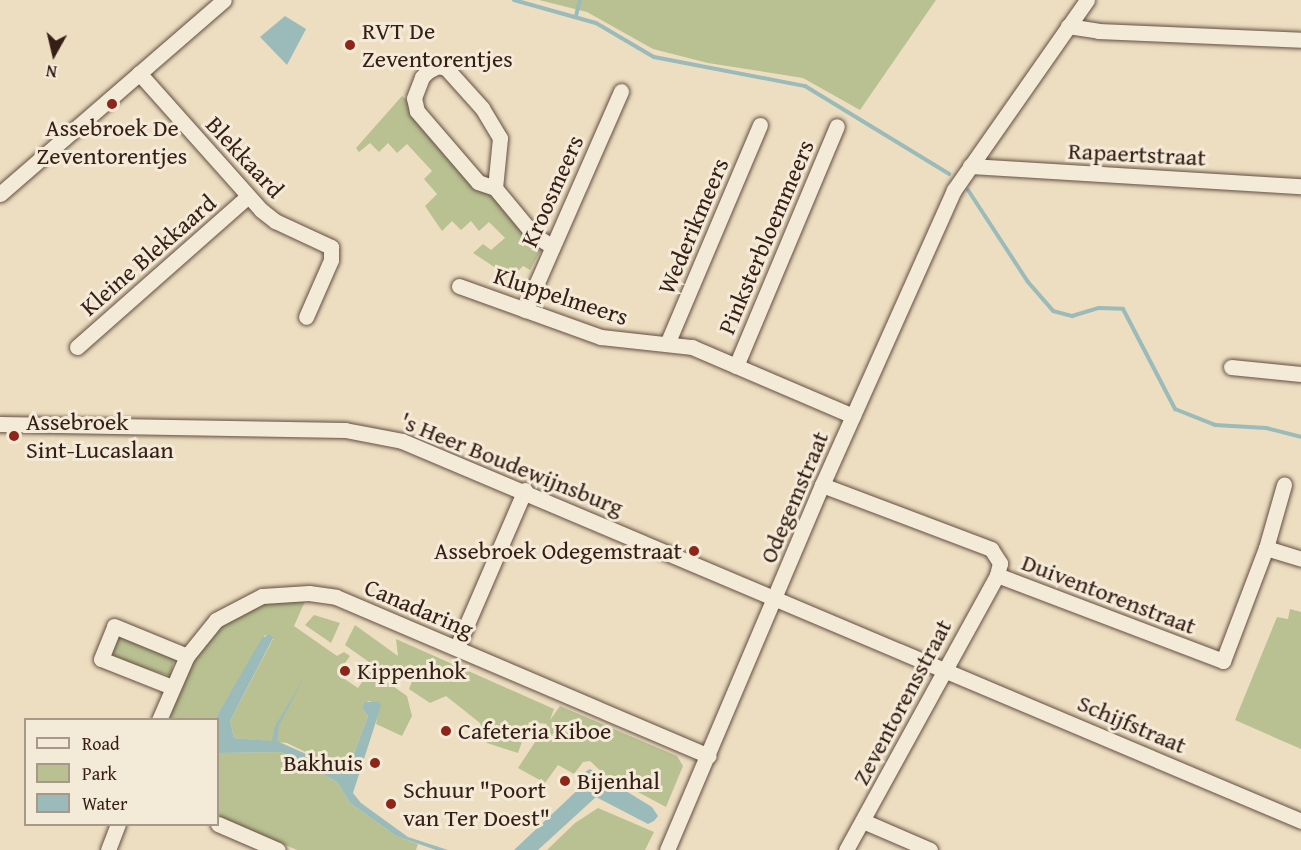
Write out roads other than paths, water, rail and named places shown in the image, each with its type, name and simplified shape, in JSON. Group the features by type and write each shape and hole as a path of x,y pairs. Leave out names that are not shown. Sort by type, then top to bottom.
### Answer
{"street":[{"path":"0,194 224,0"},
{"name":"Odegemstraat","path":"667,850 777,598 822,485 954,190 1087,0"},
{"path":"1068,26 1098,31 1301,40"},
{"path":"495,188 501,155 500,138 493,124 446,68 438,66 428,71 422,77 414,98 417,111 478,182 495,188 534,235 553,247"},
{"name":"Blekkaard","path":"139,73 248,196 275,221 331,247 331,260 306,317"},
{"name":"Kroosmeers","path":"525,310 621,91"},
{"name":"Wederikmeers","path":"667,344 760,125"},
{"name":"Pinksterbloemmeers","path":"736,366 837,126"},
{"name":"Rapaertstraat","path":"970,166 1301,186"},
{"name":"Kleine Blekkaard","path":"77,347 248,196"},
{"name":"Kluppelmeers","path":"459,286 601,337 692,347 853,416"},
{"path":"1231,367 1301,374"},
{"name":"'s Heer Boudewijnsburg","path":"0,424 345,430 402,441 525,490 945,669"},
{"name":"Duiventorenstraat","path":"822,485 991,549 1000,563 997,576 1223,661 1266,548 1284,485"},
{"path":"457,647 525,490"},
{"path":"1266,548 1301,559"},
{"name":"Zeventorensstraat","path":"846,850 997,576"},
{"name":"Canadaring","path":"160,718 187,656 216,620 232,608 262,596 285,592 336,597 708,756"},
{"path":"172,687 101,659 114,626 187,656"},
{"name":"Schijfstraat","path":"945,669 1301,821"},
{"path":"863,821 930,850"},
{"path":"219,824 273,849"},
{"path":"108,850 118,826"}],"water":[{"path":"285,16 306,29 287,65 260,37"},
{"path":"270,634 273,638 230,721 234,738 272,741 275,726 305,676 279,725 277,741 333,766 344,765 353,756 368,716 362,708 365,702 379,702 381,706 353,793 361,803 408,837 448,850 436,850 396,836 350,803 337,782 281,752 219,753 219,718 216,718 262,638"},
{"path":"590,769 652,807 658,816 648,824 596,797 538,850 514,850 586,782 585,772"}],"waterway":[{"path":"514,0 596,23 654,57 805,86 949,174"},
{"path":"576,16 580,0"},
{"path":"968,190 1028,282 1053,311 1072,316 1099,308 1123,309 1175,409 1215,425 1266,428 1301,437"}],"place":[{"name":"RVT De Zeventorentjes","path":"350,45"},
{"name":"Assebroek De Zeventorentjes","path":"112,104"},
{"name":"Assebroek Sint-Lucaslaan","path":"14,436"},
{"name":"Assebroek Odegemstraat","path":"694,551"},
{"name":"Kippenhok","path":"345,671"},
{"name":"Cafeteria Kiboe","path":"446,731"},
{"name":"Bakhuis","path":"375,763"},
{"name":"Bijenhal","path":"565,781"},
{"name":"Schuur \"Poort van Ter Doest\"","path":"391,804"}]}
